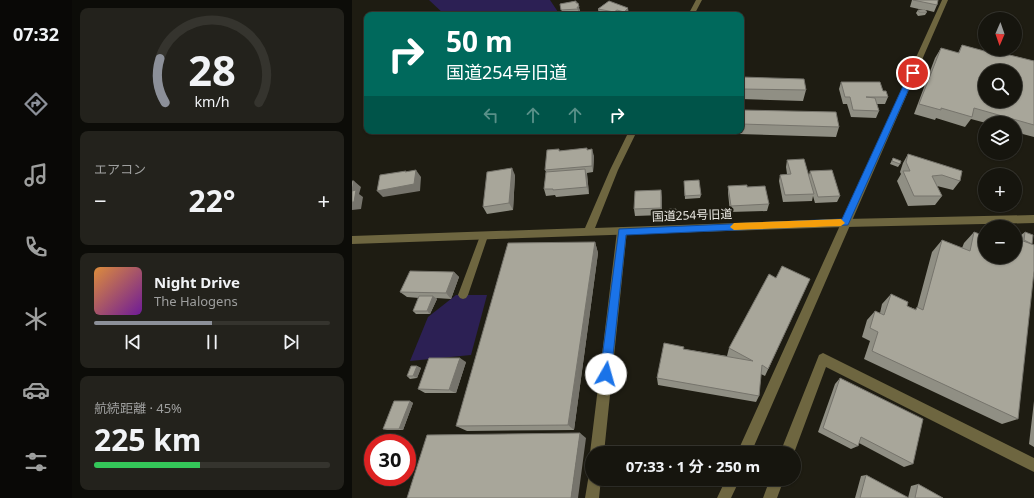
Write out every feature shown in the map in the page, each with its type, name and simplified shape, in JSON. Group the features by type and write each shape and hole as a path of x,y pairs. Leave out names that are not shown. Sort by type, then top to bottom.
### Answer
{"street":[{"path":"693,12 699,0"},
{"path":"747,446 945,0"},
{"path":"588,232 614,170 632,134"},
{"name":"国道254号旧道","path":"352,240 845,223 1034,219"},
{"path":"598,446 622,231"},
{"path":"790,446 823,359 1034,465"},
{"path":"592,498 593,486"},
{"path":"724,498 730,486"},
{"path":"770,498 774,486"}],"lane":[{"path":"463,295 484,236"}],"shaded area":[{"path":"429,0 550,0 558,12 442,12"},
{"path":"456,295 487,295 471,355 410,361 428,317"}],"building":[{"path":"913,0 938,0 937,5"},
{"path":"576,1 579,7 577,7 578,9 561,10 560,4"},
{"path":"609,1 628,8 624,12 598,9"},
{"path":"918,10 925,10 927,12 919,12"},
{"path":"962,45 978,49 978,56 1014,56 1034,61 1034,125 1022,122 1022,116 1002,116 974,108 972,117 941,108 941,110 919,104 941,48 959,53"},
{"path":"744,77 804,79 806,90 744,89"},
{"path":"841,82 880,82 883,91 886,91 888,97 866,97 875,98 879,111 853,110 850,97 845,97"},
{"path":"744,110 836,112 839,127 744,124"},
{"path":"587,148 587,150 592,149 592,166 545,170 547,150 559,149 559,151"},
{"path":"908,154 962,171 960,181 942,175 932,176 942,196 914,196 903,171 910,171 906,162"},
{"path":"893,158 901,161 900,164 892,161"},
{"path":"804,159 814,194 785,195 780,175 791,174 787,160"},
{"path":"512,168 509,203 483,207 487,172"},
{"path":"585,169 587,187 553,190 544,189 546,172"},
{"path":"416,170 414,184 377,191 380,175"},
{"path":"832,170 840,196 818,197 810,171"},
{"path":"699,180 701,195 685,196 684,181"},
{"path":"747,185 747,187 765,186 769,204 731,206 728,186"},
{"path":"356,190 354,202 352,202 352,191"},
{"path":"661,190 661,208 634,209 635,191"},
{"path":"669,209 676,209 676,213 669,213"},
{"path":"974,232 978,233 978,264 1022,264 1022,241 1034,245 1034,271 1018,419 872,351 878,332 870,328 875,311 884,315 891,294 908,302 907,306 916,310 917,307 923,310 942,240 970,251"},
{"path":"1025,232 1033,235 1032,244 1024,240"},
{"path":"595,242 568,425 456,426 508,243"},
{"path":"782,266 810,279 768,369 762,365 759,396 657,378 664,343 684,347 683,349 753,361 729,348 769,274 776,278"},
{"path":"410,271 454,272 446,293 400,292"},
{"path":"419,296 433,296 427,311 413,311"},
{"path":"429,358 460,358 449,390 418,389"},
{"path":"411,366 417,366 413,376 407,376"},
{"path":"840,378 923,419 913,464 861,437 858,446 823,428"},
{"path":"394,401 410,401 399,429 383,429"},
{"path":"580,433 571,498 407,498 411,486 416,486 416,470 427,435"},
{"path":"866,475 909,498 860,498"},
{"path":"918,484 943,498 915,498"}],"slow traffic":[{"path":"734,227 841,223"}],"route":[{"path":"606,374 622,231 845,223 913,73"}]}
